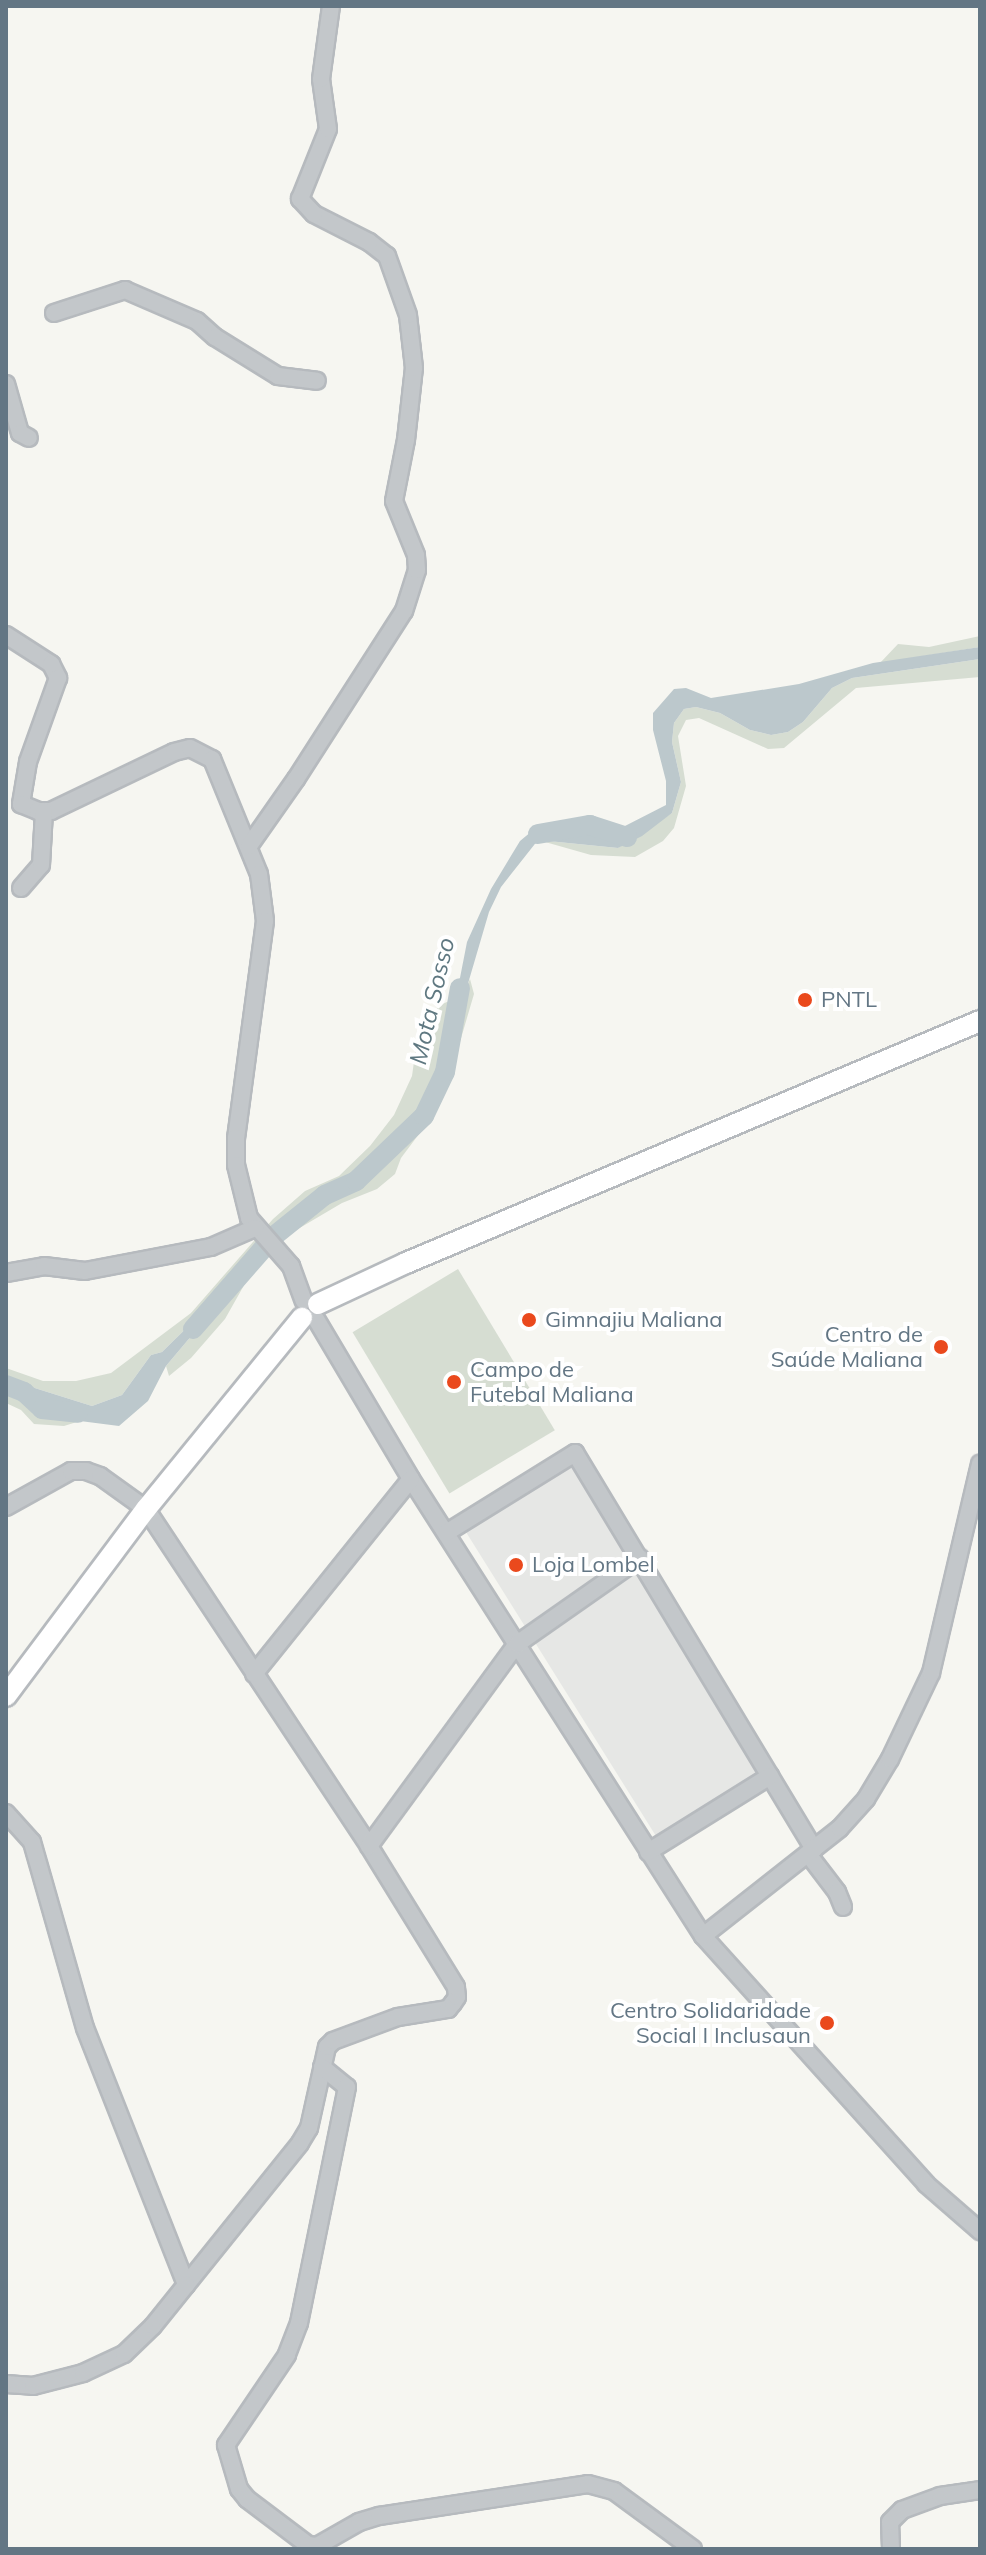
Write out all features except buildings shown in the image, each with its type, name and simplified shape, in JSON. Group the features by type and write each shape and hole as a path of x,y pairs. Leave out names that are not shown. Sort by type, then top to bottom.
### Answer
{"main road":[{"path":"6,1696 146,1509 310,1311 406,1263 980,1021"}],"street":[{"path":"249,846 404,611 417,570 416,555 394,501 406,440 414,368 408,315 387,256 369,242 314,214 300,199 328,129 321,79 331,6"},
{"path":"54,313 125,290 197,321 215,337 278,376 317,381"},
{"path":"6,384 20,433 29,438"},
{"path":"6,635 56,670 56,690 35,739 21,804 44,811 190,748 212,759 259,874 265,921 236,1138 236,1165 246,1207 255,1228 291,1266 310,1311 411,1479 703,1936 926,2184 980,2231"},
{"path":"21,888 41,865 44,811"},
{"path":"6,1273 44,1266 85,1271 211,1247 255,1228"},
{"path":"446,1533 575,1453 770,1776 843,1907"},
{"path":"703,1936 811,1852 866,1799 896,1748 931,1673 980,1464"},
{"path":"6,1507 71,1471 86,1471 100,1476 146,1509 369,1846 456,1987 457,1997 448,2009 398,2017 333,2041 327,2047 309,2128 300,2143 153,2326 124,2354 83,2373 33,2386 6,2384"},
{"path":"254,1674 411,1479"},
{"path":"369,1846 517,1644 640,1558"},
{"path":"648,1852 770,1776"},
{"path":"6,1813 32,1842 85,2028 186,2285"},
{"path":"322,2067 347,2087 299,2323 281,2365 226,2445 239,2489 247,2499 308,2545 317,2546 359,2522 379,2516 588,2484 614,2491 693,2549"},
{"path":"891,2549 890,2522 902,2510 940,2496 980,2490"}],"shaded area":[{"path":"980,636 980,647 880,663 898,644 929,647"},
{"path":"980,647 980,659 852,678 832,688 803,722 788,732 771,735 750,730 720,713 696,707 684,709 674,723 672,742 681,782 672,813 642,836 618,848 538,840 501,887 489,912 462,1004 450,1029 467,942 491,889 520,841 532,831 548,826 571,830 623,827 666,805 666,781 653,730 653,713 674,689 686,688 711,698 799,684 873,663"},
{"path":"980,659 980,677 856,688 784,748 768,749 699,718 686,720 678,736 686,786 674,828 663,841 635,857 591,855 538,840 618,848 672,813 681,782 672,742 674,723 684,709 696,707 720,713 750,730 771,735 788,732 803,722 832,688 852,678"},
{"path":"470,979 474,994 452,1069 434,1114 401,1158 395,1174 377,1189 342,1203 281,1239 247,1280 225,1319 191,1358 169,1376 166,1366 209,1315 210,1305 162,1352 151,1355 122,1395 92,1406 6,1379 6,1368 43,1381 76,1381 111,1373 191,1313 273,1219 305,1191 339,1176 370,1146 394,1115 412,1076 418,1033 440,1005 454,999 450,1025"},
{"name":"Campo de Futebal Maliana","path":"458,1269 555,1430 449,1493 353,1332"},
{"path":"211,1304 209,1315 166,1366 148,1401 119,1426 80,1421 6,1392 6,1379 92,1406 122,1395 151,1355 162,1352"},
{"path":"6,1392 80,1421 64,1426 34,1424 21,1410 6,1403"},
{"path":"569,1461 764,1773 658,1839 463,1527"}],"waterway":[{"name":"Mota Sosso","path":"538,834 590,825 627,837"},
{"name":"Mota Sosso","path":"193,1329 274,1236 325,1195 356,1181 424,1116 445,1072 460,988"},
{"name":"Mota Sosso","path":"6,1385 24,1392 42,1409 78,1413"}],"place":[{"name":"PNTL","path":"805,1000"},
{"name":"Gimnajiu Maliana","path":"529,1320"},
{"name":"Centro de Saúde Maliana","path":"941,1347"},
{"name":"Campo de Futebal Maliana","path":"454,1382"},
{"name":"Loja Lombel","path":"516,1565"},
{"name":"Centro Solidaridade Social I Inclusaun","path":"827,2023"}]}
